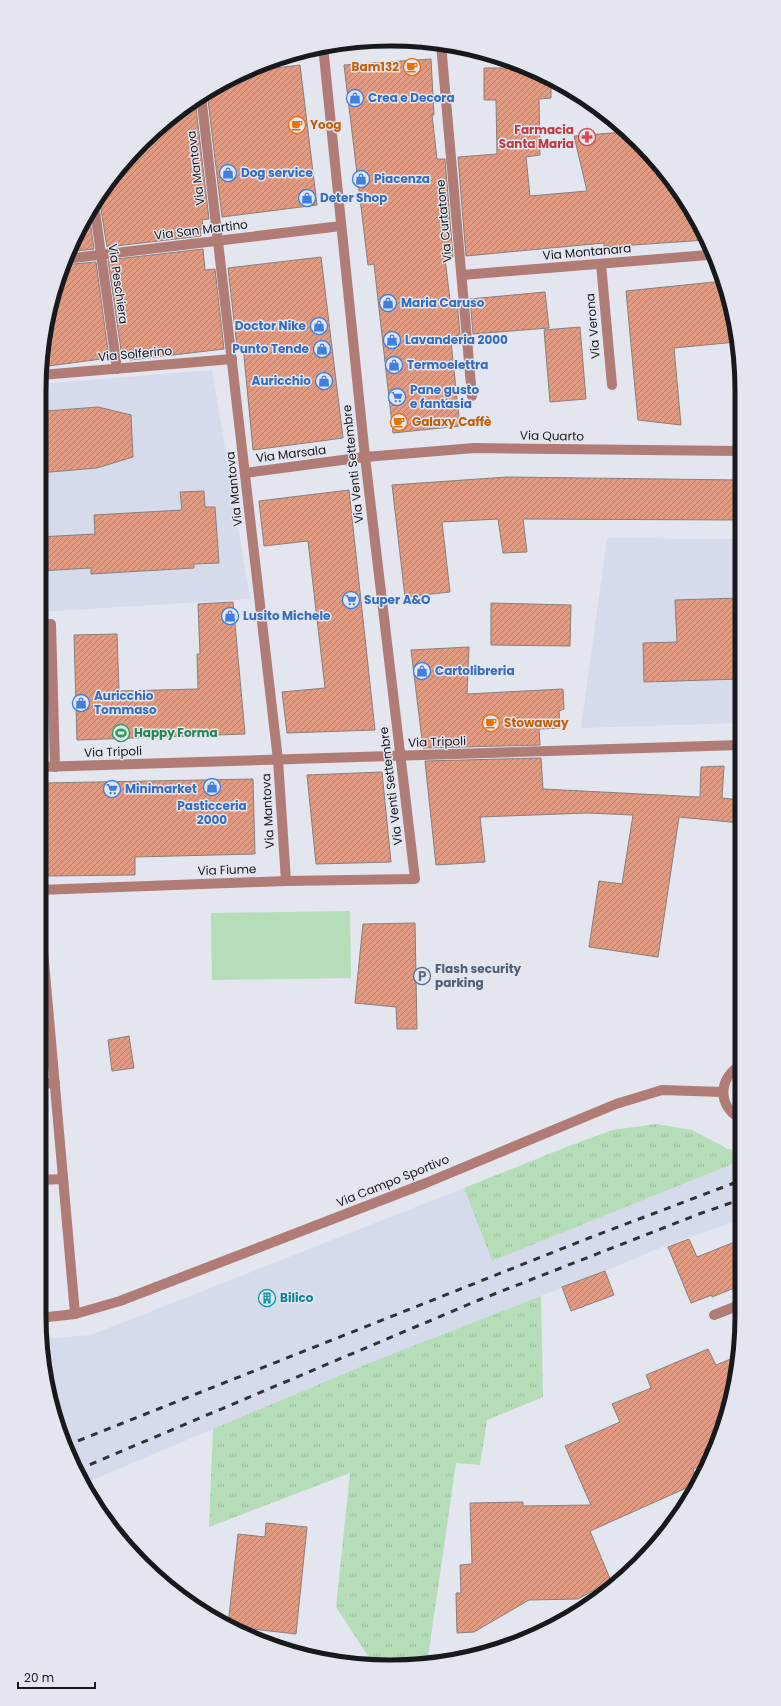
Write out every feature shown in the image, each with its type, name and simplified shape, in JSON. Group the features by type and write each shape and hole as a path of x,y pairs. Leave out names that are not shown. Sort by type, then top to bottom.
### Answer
{"street":[{"name":"Via Curtatone","path":"442,50 472,396"},
{"name":"Via Venti Settembre","path":"324,53 365,457 415,879"},
{"name":"Via Mantova","path":"202,102 278,760 286,881"},
{"name":"Via Peschiera","path":"95,213 117,369"},
{"name":"Via San Martino","path":"72,258 341,226"},
{"name":"Via Montanara","path":"462,275 707,255"},
{"name":"Via Verona","path":"601,264 612,385"},
{"name":"Via Solferino","path":"47,374 232,358"},
{"name":"Via Quarto","path":"365,457 474,448 735,451"},
{"name":"Via Marsala","path":"245,473 365,457"},
{"path":"46,624 51,624 55,766"},
{"name":"Via Tripoli","path":"46,767 735,745"},
{"name":"Via Fiume","path":"46,890 286,881 415,879"},
{"path":"46,1018 55,1083 75,1314"},
{"path":"735,1068 728,1075 724,1084 723,1092 729,1110 735,1114"},
{"path":"46,1084 55,1083"},
{"name":"Via Campo Sportivo","path":"46,1317 75,1314 120,1301 381,1200 616,1104 662,1090 723,1092"},
{"path":"46,1180 63,1179"},
{"path":"714,1315 735,1307"}],"shaded area":[{"path":"212,370 250,599 46,612 46,383"},
{"path":"607,538 735,539 735,723 581,728"},
{"path":"735,1163 735,1221 667,1245 605,1271 369,1363 89,1482 72,1447 64,1426 53,1383 47,1339 91,1335 464,1188 492,1260"}],"green space":[{"path":"350,911 351,978 212,980 211,913"},
{"path":"656,1124 692,1130 728,1149 735,1151 735,1163 492,1261 464,1188 613,1130"},
{"path":"541,1296 543,1397 487,1420 480,1465 456,1463 428,1658 390,1660 370,1659 336,1607 350,1473 209,1527 213,1429 369,1363"}],"building":[{"path":"431,59 434,115 432,115 437,159 445,159 453,257 445,258 450,300 457,300 460,335 454,336 455,341 451,342 460,426 393,433 374,264 368,265 344,65"},
{"path":"300,65 317,205 222,217 208,98 238,82 266,69"},
{"path":"484,68 512,68 551,86 551,98 539,99 540,155 526,157 530,196 587,191 574,136 619,132 650,163 664,181 689,218 700,240 604,247 604,243 466,256 458,157 497,154 496,100 484,100"},
{"path":"196,106 209,219 202,220 203,229 200,229 201,236 107,247 100,205 131,163 163,131"},
{"path":"90,222 94,249 76,251"},
{"path":"203,249 205,270 215,269 224,349 130,360 130,356 122,357 108,260"},
{"path":"321,257 343,438 253,450 243,346 237,347 228,268"},
{"path":"96,262 109,358 47,366 53,323 64,280 70,264"},
{"path":"714,282 718,284 731,342 674,348 681,425 638,420 626,291"},
{"path":"545,292 549,328 473,334 470,299"},
{"path":"580,327 586,399 550,402 544,330"},
{"path":"98,407 131,415 133,457 97,468 46,472 46,411"},
{"path":"507,477 735,480 735,520 523,519 527,552 503,553 498,519 442,522 450,592 405,597 392,485"},
{"path":"349,490 375,730 287,733 282,692 325,688 308,541 264,546 259,501"},
{"path":"204,491 205,507 215,507 219,563 194,564 194,568 91,574 91,568 46,571 46,537 95,534 94,515 182,510 180,492"},
{"path":"735,598 735,679 644,682 643,643 677,642 675,600"},
{"path":"233,602 245,734 77,740 74,635 117,634 119,691 198,689 197,654 200,654 198,604"},
{"path":"491,603 571,605 570,646 491,645"},
{"path":"469,647 467,694 563,689 564,709 559,711 560,728 539,729 540,745 423,748 411,650"},
{"path":"541,758 543,789 700,797 701,767 724,766 722,798 735,799 735,823 679,817 658,957 589,947 599,881 622,884 633,815 587,813 480,817 485,862 436,865 425,761"},
{"path":"382,772 391,862 316,864 307,775"},
{"path":"253,779 255,854 135,857 135,875 48,876 46,783"},
{"path":"415,923 417,1029 397,1029 396,1007 355,1003 363,924"},
{"path":"129,1036 134,1068 112,1071 108,1040"},
{"path":"689,1239 697,1257 735,1242 735,1288 691,1303 668,1247"},
{"path":"605,1271 614,1295 571,1311 562,1287"},
{"path":"708,1349 716,1365 732,1358 728,1383 717,1426 700,1466 693,1469 695,1475 690,1486 590,1531 611,1581 609,1582 578,1599 529,1600 474,1632 457,1633 456,1593 461,1593 460,1565 472,1564 470,1503 523,1502 523,1506 591,1505 565,1446 620,1422 612,1404 651,1388 646,1375"},
{"path":"266,1523 307,1527 296,1634 247,1628 229,1619 238,1534 265,1537"}],"railway":[{"path":"71,1444 589,1238 735,1183"},
{"path":"82,1468 479,1300 699,1214 735,1201"}],"place":[{"name":"Bam132","path":"412,67"},
{"name":"Crea e Decora","path":"355,98"},
{"name":"Yoog","path":"297,125"},
{"name":"Farmacia Santa Maria","path":"587,137"},
{"name":"Dog service","path":"228,173"},
{"name":"Piacenza","path":"361,179"},
{"name":"Deter Shop","path":"307,198"},
{"name":"Maria Caruso","path":"388,303"},
{"name":"Doctor Nike","path":"319,326"},
{"name":"Lavanderia 2000","path":"392,340"},
{"name":"Punto Tende","path":"322,349"},
{"name":"Termoelettra","path":"394,365"},
{"name":"Auricchio","path":"324,381"},
{"name":"Pane gusto e fantasia","path":"397,397"},
{"name":"Galaxy Caffè","path":"399,422"},
{"name":"Super A&O","path":"351,600"},
{"name":"Lusito Michele","path":"230,616"},
{"name":"Cartolibreria","path":"422,671"},
{"name":"Auricchio Tommaso","path":"81,703"},
{"name":"Stowaway","path":"491,723"},
{"name":"Happy Forma","path":"121,733"},
{"name":"Pasticceria 2000","path":"212,787"},
{"name":"Minimarket","path":"112,789"},
{"name":"Flash security parking","path":"422,976"},
{"name":"Bilico","path":"267,1298"}]}
